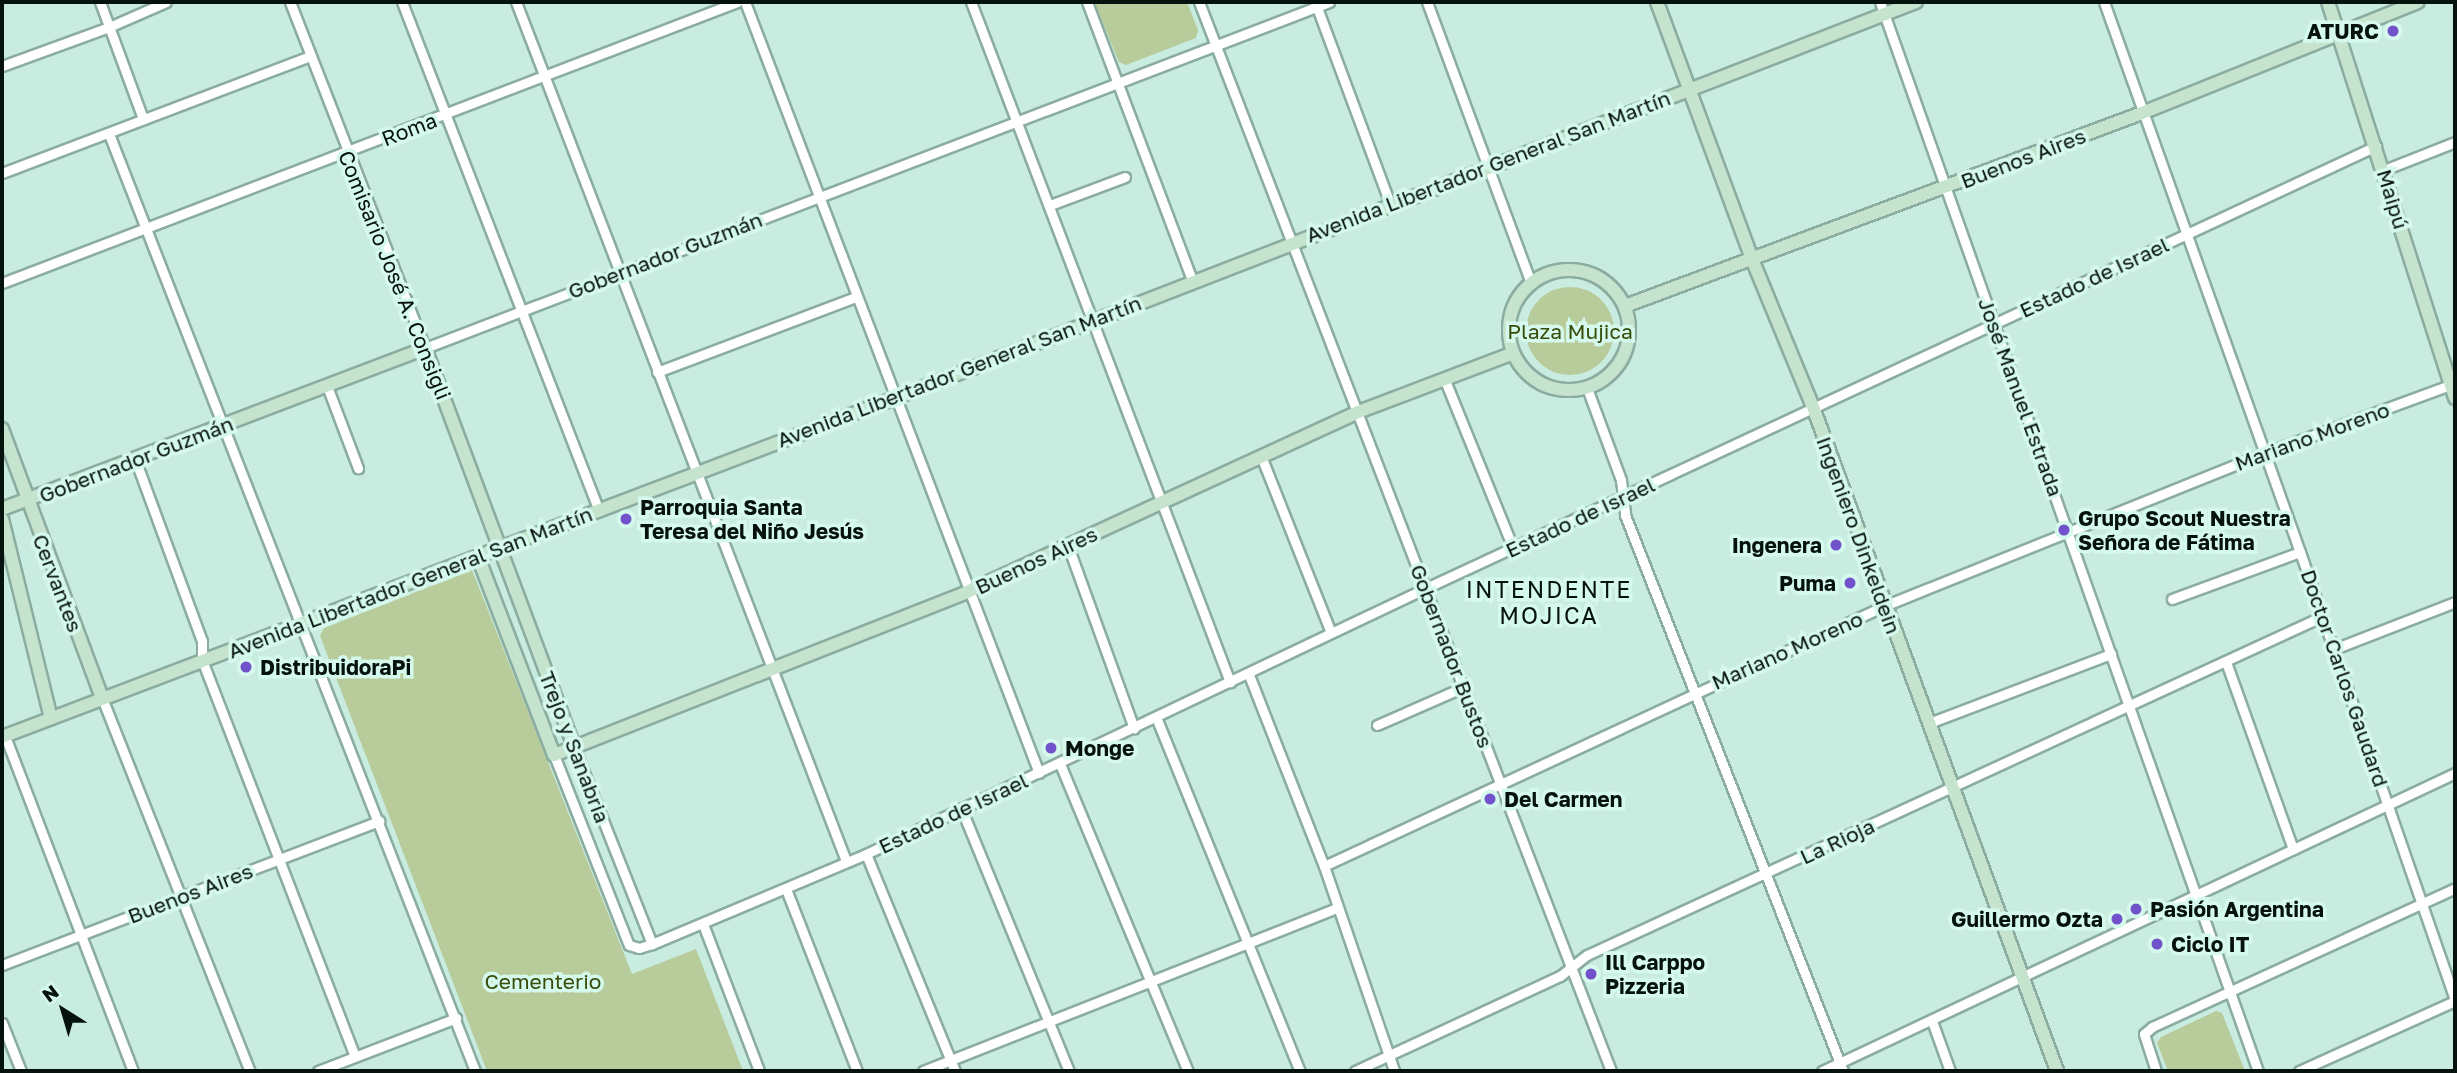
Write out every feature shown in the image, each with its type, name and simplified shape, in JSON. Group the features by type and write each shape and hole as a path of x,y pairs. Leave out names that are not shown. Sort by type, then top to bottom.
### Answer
{"main road":[{"name":"Ingeniero Dinkeldein","path":"1657,2 1752,260 1813,407 2057,1071"},
{"name":"Avenida Libertador General San Martín","path":"3,737 898,397 1192,280 1690,89 1882,8 1916,2"},
{"name":"Maipú","path":"2328,2 2454,389"},
{"name":"Buenos Aires","path":"1625,306 2142,113 2418,2"},
{"path":"1560,271 1591,274 1617,293 1625,306 1629,326 1623,355 1605,379 1587,388 1570,391 1544,384 1522,369 1513,353 1508,335 1510,315 1518,298 1531,283 1560,271"},
{"name":"Gobernador Guzmán","path":"2,509 425,348"},
{"name":"Comisario José A. Consigli","path":"425,348 500,548"},
{"name":"Buenos Aires","path":"554,755 968,592 1358,412 1513,353"},
{"name":"Cervantes","path":"2,429 102,698"},
{"name":"Cervantes","path":"2,519 51,718"},
{"name":"Trejo y Sanabria","path":"500,548 574,747"},
{"name":"Trejo y Sanabria","path":"478,557 554,755"}],"street":[{"path":"100,2 143,119"},
{"path":"2,66 109,27 166,2"},
{"name":"Comisario José A. Consigli","path":"290,2 346,153 425,348"},
{"path":"402,2 599,511"},
{"path":"516,2 846,861"},
{"name":"Roma","path":"2,283 147,230 737,2"},
{"path":"745,2 856,297 898,397 968,592 1039,773"},
{"path":"971,2 1230,682"},
{"path":"1087,2 1192,280"},
{"name":"Gobernador Bustos","path":"1199,2 1611,1071"},
{"name":"Gobernador Guzmán","path":"425,348 1217,46 1316,4 1329,2"},
{"path":"1427,2 1531,283"},
{"name":"Doctor Carlos Gaudard","path":"2104,2 2389,805 2455,1000"},
{"path":"1316,4 1390,204"},
{"name":"José Manuel Estrada","path":"1882,8 2069,531 2193,896 2258,1071"},
{"path":"2,173 310,56"},
{"path":"108,134 220,426 301,622 475,1071"},
{"path":"2384,170 2455,142"},
{"name":"Estado de Israel","path":"629,945 639,948 652,944 866,854 1249,675 1426,588 2376,146"},
{"path":"1050,205 1125,177"},
{"path":"657,372 856,297"},
{"path":"1444,378 1513,548"},
{"path":"327,386 358,468"},
{"path":"1587,388 1621,480 1625,515 1841,1067"},
{"name":"Mariano Moreno","path":"1324,866 1884,606 2265,453 2454,389"},
{"path":"1261,456 1331,633"},
{"path":"135,459 202,642 202,660 355,1056"},
{"path":"1068,546 1134,728"},
{"path":"2172,599 2300,552"},
{"path":"2334,649 2455,602"},
{"name":"La Rioja","path":"1355,1071 1572,969 1587,955 2322,616"},
{"path":"1930,723 2111,654"},
{"path":"2227,662 2293,849"},
{"path":"1249,675 1324,866 1394,1071"},
{"path":"1377,725 1464,687"},
{"path":"102,698 250,1071"},
{"path":"1156,717 1300,1071"},
{"path":"3,737 133,1071"},
{"name":"Trejo y Sanabria","path":"574,747 652,944"},
{"name":"Trejo y Sanabria","path":"554,755 629,945"},
{"path":"1060,764 1188,1071"},
{"path":"1822,1071 1841,1067 2021,977 2455,773"},
{"path":"961,808 1069,1071"},
{"name":"Buenos Aires","path":"2,965 379,821"},
{"path":"866,854 955,1071"},
{"path":"2156,1071 2144,1034 2152,1027 2455,888"},
{"path":"786,889 857,1071"},
{"path":"923,1071 1337,908"},
{"path":"703,924 759,1071"},
{"path":"2299,1071 2455,1000"},
{"path":"318,1071 456,1018"},
{"path":"1932,1021 1950,1071"},
{"path":"2,1023 20,1071"}],"green space":[{"path":"1094,2 1187,2 1198,30 1196,38 1126,65 1119,62"},
{"name":"Plaza Mujica","path":"1570,287 1587,290 1601,300 1611,314 1614,331 1611,348 1601,362 1587,372 1570,375 1553,372 1539,362 1529,348 1526,331 1529,314 1539,300 1553,290"},
{"name":"Cementerio","path":"472,570 632,974 696,949 743,1071 487,1071 320,636 324,628"},
{"path":"2216,1011 2222,1013 2245,1071 2168,1071 2157,1043 2161,1037"}],"place":[{"name":"ATURC","path":"2393,31"},
{"name":"Parroquia Santa Teresa del Niño Jesús","path":"626,519"},
{"name":"Grupo Scout Nuestra Señora de Fátima","path":"2064,530"},
{"name":"Ingenera","path":"1836,545"},
{"name":"Puma","path":"1850,583"},
{"name":"DistribuidoraPi","path":"246,667"},
{"name":"Monge","path":"1051,748"},
{"name":"Del Carmen","path":"1490,799"},
{"name":"Pasión Argentina","path":"2136,909"},
{"name":"Guillermo Ozta","path":"2117,919"},
{"name":"Ciclo IT","path":"2157,944"},
{"name":"Ill Carppo Pizzeria","path":"1591,974"}],"district":[{"name":"INTENDENTE MOJICA","path":"1549,602"}]}
